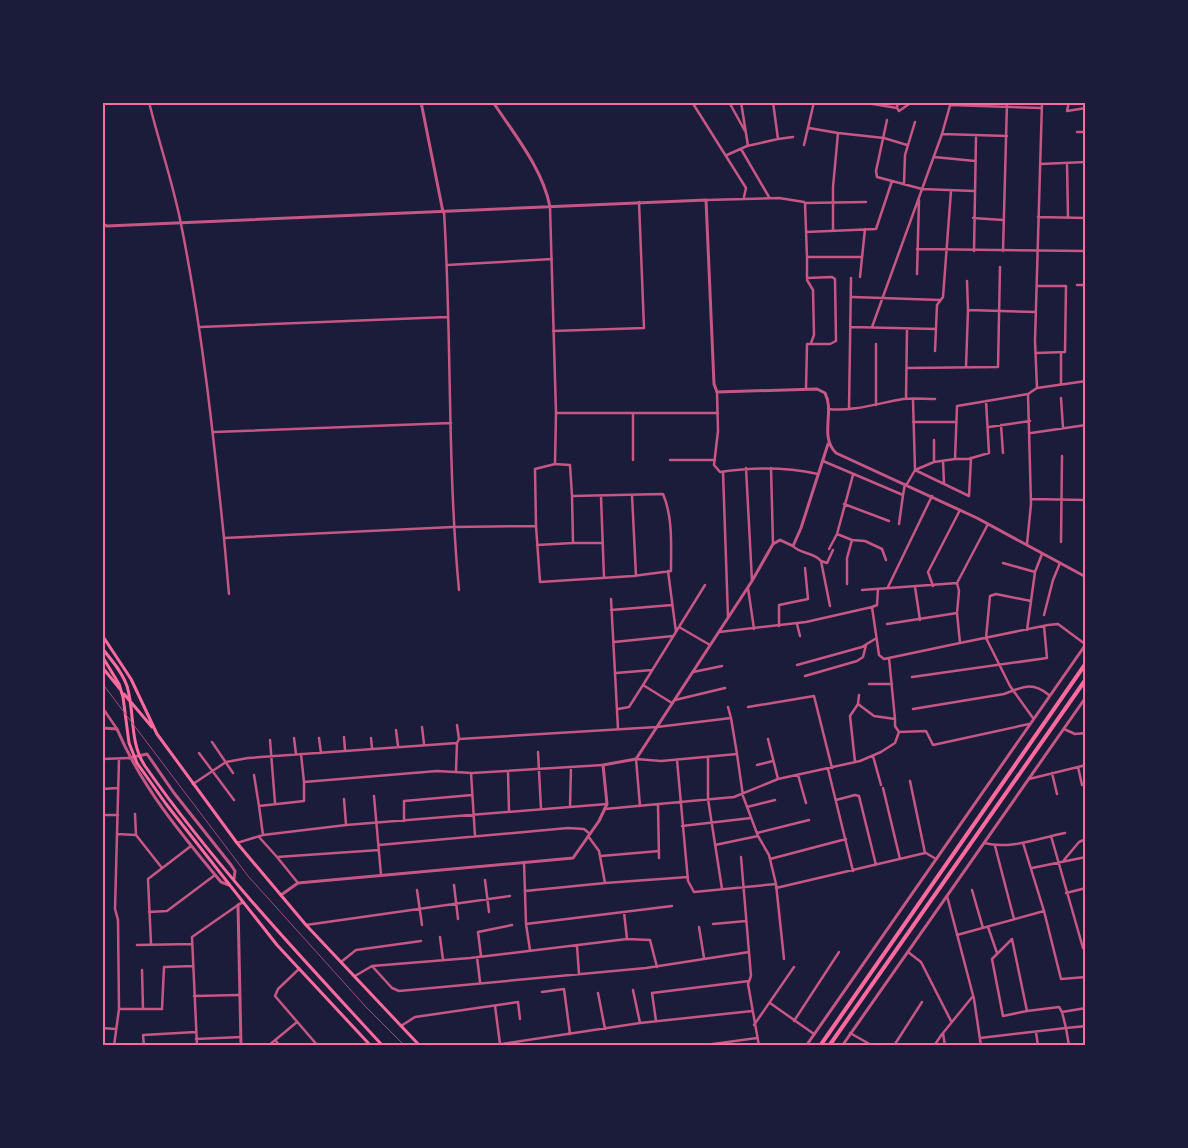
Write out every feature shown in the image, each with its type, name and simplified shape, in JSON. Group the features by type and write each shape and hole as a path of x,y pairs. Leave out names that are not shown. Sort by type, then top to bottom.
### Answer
{"highway":[{"path":"820,1046 1086,663"},
{"path":"829,1046 1086,679"}],"main road":[{"path":"102,635 131,679 157,734"},
{"path":"102,648 126,683 133,736 144,764 177,809 284,939 383,1046"},
{"path":"102,656 116,677 123,697 131,752 166,804 277,945 371,1046"},
{"path":"102,667 157,734 238,843 281,895 420,1046"}],"street":[{"path":"149,102 181,222 200,327 214,432 229,594"},
{"path":"421,102 444,212 453,527 459,590"},
{"path":"493,102 517,138 547,192 550,206 556,413 555,464"},
{"path":"692,102 746,188 744,198"},
{"path":"729,102 745,132"},
{"path":"741,102 748,146"},
{"path":"774,102 778,139"},
{"path":"804,145 814,102"},
{"path":"861,102 897,108 899,111 912,102"},
{"path":"897,108 898,102"},
{"path":"1003,251 1007,102"},
{"path":"1036,388 1037,251 1042,102"},
{"path":"1069,102 1068,111 1086,108"},
{"path":"872,327 934,157 951,104 1041,108"},
{"path":"887,120 876,173 878,178 922,189 974,191"},
{"path":"904,184 908,145 915,122"},
{"path":"809,128 884,138 908,145"},
{"path":"1077,132 1086,132"},
{"path":"833,230 838,133"},
{"path":"942,134 976,137 1007,136"},
{"path":"726,156 748,146 793,137"},
{"path":"974,251 973,218 976,137"},
{"path":"741,149 769,198"},
{"path":"934,157 976,161"},
{"path":"1040,164 1086,162"},
{"path":"1067,163 1068,218"},
{"path":"806,232 877,228 892,181"},
{"path":"935,351 937,305 943,297 951,191"},
{"path":"102,224 107,226 744,198 769,198 805,202 866,202"},
{"path":"917,274 919,199"},
{"path":"706,200 714,384 717,392 718,412 714,465 720,472 746,468 787,468 818,474"},
{"path":"553,331 644,328 639,202"},
{"path":"805,202 807,278 832,277 835,281 836,341 830,344 811,343"},
{"path":"1038,217 1086,218"},
{"path":"973,218 1003,220"},
{"path":"860,277 865,229"},
{"path":"917,250 1086,251"},
{"path":"807,258 862,257"},
{"path":"447,265 552,259"},
{"path":"907,368 998,367 1000,266"},
{"path":"849,409 852,278"},
{"path":"806,389 807,346 811,343 814,335 814,290 807,280"},
{"path":"966,367 967,281"},
{"path":"1077,285 1086,285"},
{"path":"1036,353 1065,352 1066,286 1037,286"},
{"path":"852,297 940,300"},
{"path":"968,310 1036,312"},
{"path":"200,327 447,317"},
{"path":"851,327 936,329"},
{"path":"906,399 907,329"},
{"path":"876,344 876,405"},
{"path":"1061,352 1061,384"},
{"path":"955,459 957,406 1028,394 1036,388 1086,380"},
{"path":"717,392 817,389 824,393 829,403 828,444 793,546"},
{"path":"1027,544 1031,499 1031,433 1028,394"},
{"path":"1061,398 1063,428"},
{"path":"828,409 849,409 906,399 935,399"},
{"path":"913,400 915,470"},
{"path":"899,524 906,484 915,470 934,462 971,458 989,453 986,401"},
{"path":"556,413 718,412"},
{"path":"633,413 633,460"},
{"path":"989,427 1030,421"},
{"path":"913,422 956,422"},
{"path":"214,432 451,423"},
{"path":"1001,425 1003,453"},
{"path":"1031,433 1086,425"},
{"path":"934,440 934,462"},
{"path":"828,444 836,453 932,496 1027,544 1086,577"},
{"path":"1061,542 1062,456"},
{"path":"915,470 969,496 971,494 971,458"},
{"path":"670,460 715,460"},
{"path":"823,461 903,495"},
{"path":"943,461 944,483"},
{"path":"573,543 570,465 555,464 535,469 536,526 540,582 668,572"},
{"path":"746,468 752,581"},
{"path":"771,468 773,544"},
{"path":"723,472 728,617"},
{"path":"640,806 636,759 748,588 773,544 780,540 793,546 798,551 818,557 821,561 827,563 853,475"},
{"path":"572,496 663,494 668,504 670,525 671,571 668,572 676,632"},
{"path":"632,495 636,576"},
{"path":"600,496 604,578"},
{"path":"888,587 932,496"},
{"path":"1031,499 1086,500"},
{"path":"844,504 889,521"},
{"path":"933,586 928,572 960,510"},
{"path":"960,643 957,613 959,591 957,583 988,524"},
{"path":"224,538 453,527 536,526"},
{"path":"837,534 852,540 865,541 882,548 886,560"},
{"path":"847,584 848,558 852,540"},
{"path":"537,545 602,543"},
{"path":"1027,630 1035,572 1042,553"},
{"path":"821,561 830,606"},
{"path":"1003,563 1035,572"},
{"path":"1044,615 1052,580 1060,563"},
{"path":"778,626 779,606 808,599 804,568"},
{"path":"862,590 957,583"},
{"path":"617,709 629,707 705,585"},
{"path":"915,587 920,620"},
{"path":"748,588 754,629"},
{"path":"719,632 797,624 872,607 877,605 878,589"},
{"path":"1032,601 996,594 990,596 986,638 1012,689 1033,718"},
{"path":"611,599 618,729"},
{"path":"611,610 672,606"},
{"path":"806,1046 1085,644 1058,624 890,658 881,658 872,607"},
{"path":"887,624 957,613"},
{"path":"797,624 800,636"},
{"path":"679,626 710,646"},
{"path":"912,677 1047,658 1044,626"},
{"path":"614,642 673,636"},
{"path":"796,665 866,646 876,638"},
{"path":"805,676 857,661 863,657 866,646"},
{"path":"890,658 896,719 895,726 899,732"},
{"path":"693,672 722,666"},
{"path":"616,673 652,670"},
{"path":"644,684 674,701 725,688"},
{"path":"869,684 892,684"},
{"path":"913,709 1004,694 1012,689 1039,687 1049,695"},
{"path":"855,762 850,716 858,704 860,695"},
{"path":"748,707 814,696 853,871"},
{"path":"842,1046 1026,780 1086,697"},
{"path":"858,704 874,716 896,719"},
{"path":"102,707 117,729 129,758 152,795 221,882 232,886"},
{"path":"728,707 742,792 757,835 770,859 776,886 784,959"},
{"path":"193,784 226,762 271,756 456,743 460,739 657,727 731,718"},
{"path":"899,732 926,731 933,745 1029,724"},
{"path":"458,725 460,739"},
{"path":"422,727 424,744"},
{"path":"102,728 117,729"},
{"path":"1063,728 1075,734 1086,733"},
{"path":"396,730 398,746"},
{"path":"604,809 680,803 734,796 778,780 830,769 873,756 895,743 899,732"},
{"path":"344,737 345,750"},
{"path":"294,738 296,754"},
{"path":"319,738 321,753"},
{"path":"371,738 372,748"},
{"path":"768,739 778,780"},
{"path":"270,740 275,803"},
{"path":"212,742 233,773"},
{"path":"456,743 456,772"},
{"path":"538,752 540,810"},
{"path":"199,753 234,800"},
{"path":"102,759 129,758 147,754 174,793 232,864 235,871 234,879"},
{"path":"258,806 304,801 301,754"},
{"path":"304,782 437,771 471,773 603,765 636,759 676,760 736,754"},
{"path":"708,756 708,799 722,889"},
{"path":"873,756 900,859"},
{"path":"114,1046 119,1009 118,920 115,909 119,758"},
{"path":"676,760 688,877 694,892 776,886 853,871 925,853 936,859"},
{"path":"757,765 773,761"},
{"path":"281,895 298,883 573,858 607,804 603,765"},
{"path":"1026,780 1052,772 1086,766"},
{"path":"570,807 571,767"},
{"path":"1078,767 1082,785"},
{"path":"508,770 509,812"},
{"path":"1052,772 1057,794"},
{"path":"471,773 475,836"},
{"path":"254,775 264,835"},
{"path":"798,775 806,802"},
{"path":"910,781 925,853"},
{"path":"102,789 119,788"},
{"path":"404,821 404,801 472,795"},
{"path":"836,800 855,795 859,796 876,865"},
{"path":"374,796 381,875"},
{"path":"344,799 346,826"},
{"path":"747,807 776,800"},
{"path":"238,843 264,835 346,826 607,804"},
{"path":"658,805 660,858"},
{"path":"135,814 136,835 162,868"},
{"path":"102,816 118,815"},
{"path":"682,826 751,818"},
{"path":"715,845 809,820"},
{"path":"379,845 578,828 589,835 600,856 605,884"},
{"path":"984,843 995,846 1023,843 1065,833"},
{"path":"117,834 136,835"},
{"path":"1052,836 1066,893 1083,948 1086,948"},
{"path":"260,837 298,883"},
{"path":"770,859 846,839"},
{"path":"1064,861 1079,842 1086,839"},
{"path":"1023,843 1044,911 1061,980 1086,977"},
{"path":"150,944 148,879 191,846"},
{"path":"995,846 1014,919"},
{"path":"277,857 379,850"},
{"path":"600,856 659,851"},
{"path":"741,857 745,888 749,981 754,1025 759,1046"},
{"path":"1032,868 1086,857"},
{"path":"524,862 526,924 530,950"},
{"path":"149,912 168,911 215,875"},
{"path":"525,892 688,877"},
{"path":"485,880 489,912"},
{"path":"454,885 458,919"},
{"path":"1066,893 1086,888"},
{"path":"417,890 422,924"},
{"path":"972,890 983,928"},
{"path":"306,924 510,896"},
{"path":"947,896 973,996 981,1046"},
{"path":"197,1046 192,937 243,902"},
{"path":"238,905 241,1046"},
{"path":"526,924 672,906"},
{"path":"957,934 1044,911"},
{"path":"624,912 627,940"},
{"path":"713,924 746,921"},
{"path":"481,956 478,932 512,926"},
{"path":"699,927 704,958"},
{"path":"988,927 997,953"},
{"path":"440,938 443,960"},
{"path":"1028,1012 1012,939 992,958 1003,1016 1028,1012 1060,1006 1066,1028 1068,1046"},
{"path":"354,976 372,966 477,957 627,940 650,940 657,967"},
{"path":"341,962 356,950 421,941"},
{"path":"137,945 192,944"},
{"path":"577,945 579,974"},
{"path":"372,966 392,988 399,991 657,967 748,952"},
{"path":"794,1021 838,952"},
{"path":"908,952 921,962 951,1021"},
{"path":"477,957 480,982"},
{"path":"119,1009 162,1009 164,967 193,966"},
{"path":"754,1025 794,967"},
{"path":"299,969 278,989 275,996 318,1046"},
{"path":"142,970 143,1009"},
{"path":"656,1022 652,993 749,981"},
{"path":"542,992 564,989 570,1034"},
{"path":"633,990 640,1024"},
{"path":"598,993 605,1028"},
{"path":"194,996 240,994"},
{"path":"934,1046 951,1021 973,996"},
{"path":"400,1026 415,1017 518,1002 520,1019"},
{"path":"887,1046 895,1044 922,1002"},
{"path":"770,1003 814,1034"},
{"path":"495,1005 500,1044"},
{"path":"1062,1012 1086,1008"},
{"path":"489,1046 605,1028 752,1011"},
{"path":"268,1046 297,1022"},
{"path":"980,1038 1086,1026"},
{"path":"102,1028 116,1029"},
{"path":"144,1046 143,1035 196,1032"},
{"path":"1036,1032 1038,1046"},
{"path":"850,1033 873,1046"},
{"path":"943,1033 944,1046"},
{"path":"196,1039 241,1037"},
{"path":"698,1046 757,1038"},
{"path":"275,1040 280,1046"}],"railway":[{"path":"102,683 248,876 366,1007 405,1046"}]}
